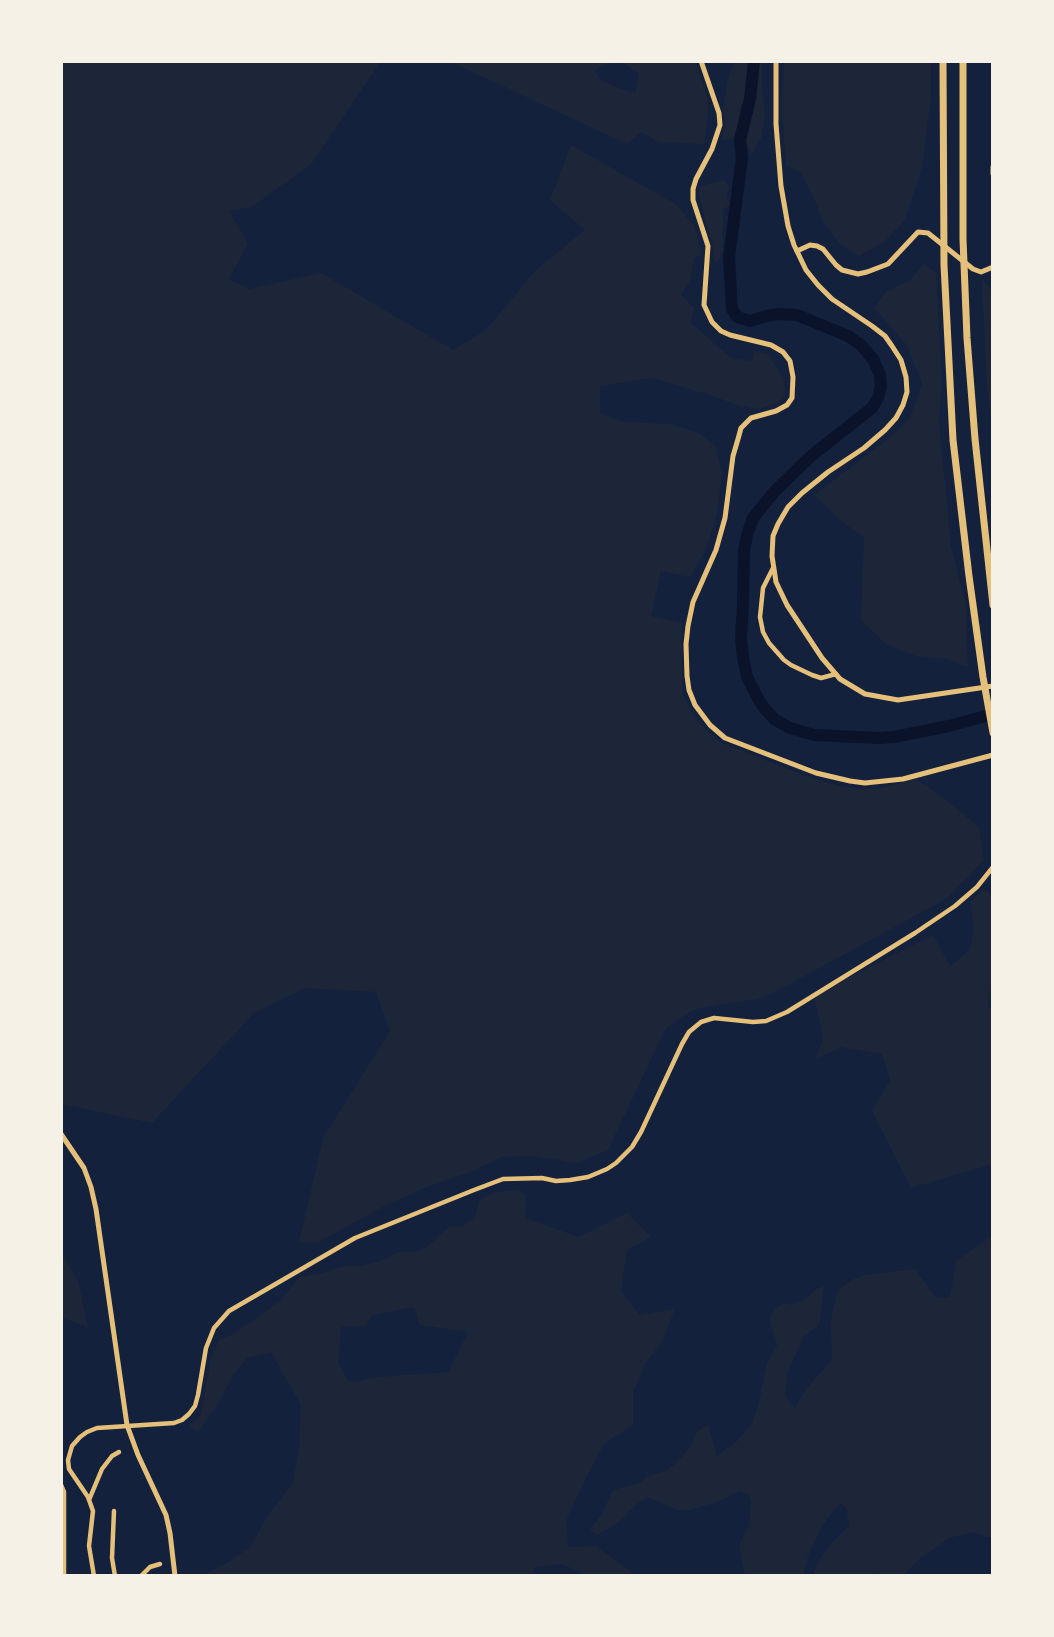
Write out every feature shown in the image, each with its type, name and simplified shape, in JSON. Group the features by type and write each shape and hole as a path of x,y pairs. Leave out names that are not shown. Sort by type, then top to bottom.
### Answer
{"highway":[{"path":"943,61 944,265 953,440 969,576 993,733"},
{"path":"963,61 963,239 967,338 993,605"}],"main road":[{"path":"701,61 719,113 720,125 693,189 693,200 708,246 704,305 712,322 721,331 771,345 783,352 790,361 793,377 792,398 788,405 751,418 741,428 737,439 725,518 716,550 693,602 688,626 687,676 695,705 710,725 725,738 816,774 850,781 864,783 902,779 993,755"},
{"path":"776,61 776,124 781,186 788,226 797,251 806,270 832,299 885,336 901,359 907,392 896,418 885,430 828,472 788,508 773,536 772,556 776,582 787,605 822,658 855,690 898,700 993,686"},
{"path":"993,167 993,174"},
{"path":"797,251 810,245 817,246 842,270 858,274 888,264 918,232 928,233 973,269 981,272 993,267"},
{"path":"61,1134 84,1168 96,1209 127,1425 166,1515 175,1576"}],"street":[{"path":"773,567 763,588 760,617 769,643 791,666 821,678 836,674"},
{"path":"94,1576 89,1546 93,1511 69,1469 68,1460 72,1446 87,1432 106,1426 174,1423 189,1414 198,1395 206,1348 214,1328 229,1311 355,1237 425,1208 503,1179 570,1180 589,1177 616,1163 632,1147 641,1132 685,1038 701,1022 714,1018 766,1021 788,1012 955,906 993,867"},
{"path":"89,1500 102,1469 111,1457 119,1452"},
{"path":"61,1485 64,1492 64,1576"},
{"path":"114,1511 112,1558 116,1576"},
{"path":"141,1576 150,1567 160,1564"}],"shaded area":[{"path":"61,61 386,61 379,64 312,163 252,207 229,211 248,243 229,279 249,289 321,273 453,350 486,330 536,270 585,230 550,200 571,145 677,205 694,226 702,255 694,258 690,281 681,295 694,308 691,323 731,358 752,361 754,351 768,354 784,379 785,395 777,403 759,409 739,406 653,378 600,386 600,414 625,422 670,424 699,433 716,447 722,475 717,514 706,550 690,577 661,571 651,616 682,623 682,693 696,720 720,742 808,777 843,787 877,789 916,779 979,827 984,860 946,899 790,984 759,999 692,1010 666,1028 608,1150 576,1163 534,1156 501,1157 473,1171 388,1204 317,1243 299,1242 323,1138 390,1031 376,992 305,988 254,1013 152,1123 61,1104"},
{"path":"449,61 616,61 595,71 600,79 635,93 639,74 621,61 695,61 708,99 704,144 659,142 641,132 627,144"},
{"path":"736,61 748,61 749,89 740,108 740,119 734,138 722,140 726,90 729,74"},
{"path":"757,61 762,61 765,116 761,139 751,155 746,142 758,80"},
{"path":"784,61 931,61 931,97 922,167 905,220 884,242 859,256 840,244 823,222 800,172 786,166 782,113"},
{"path":"724,180 729,187 727,196 730,205 723,210 723,250 717,263 714,262 712,241 698,190 701,186"},
{"path":"924,264 936,272 942,383 939,422 951,546 966,605 968,667 947,659 916,656 886,644 861,620 864,538 814,495 887,440 910,418 922,383 906,344 874,308 886,292 910,280"},
{"path":"982,280 993,292 993,437 987,387"},
{"path":"984,889 993,896 993,977 988,1003 993,1014 993,1164 911,1188 872,1111 890,1080 882,1054 841,1047 816,1059 823,1038 814,995 933,935 950,966 970,950 974,926 970,902"},
{"path":"518,1190 526,1196 525,1218 579,1237 627,1213 651,1237 627,1250 621,1291 640,1315 675,1309 663,1340 645,1364 633,1393 633,1425 605,1443 567,1518 568,1547 596,1546 637,1576 580,1576 581,1572 561,1564 536,1567 530,1576 202,1576 251,1546 267,1516 293,1483 299,1446 301,1405 271,1352 247,1358 233,1375 215,1409 198,1432 189,1426 201,1415 211,1357 220,1339 232,1335 279,1302 300,1277 344,1266 377,1262 400,1252 415,1252 427,1247 450,1226 461,1227 475,1218 479,1201 492,1193","holes":["414,1307 420,1325 468,1332 448,1372 349,1382 338,1363 341,1327 366,1326 372,1315"]},
{"path":"993,1235 993,1537 973,1532 949,1538 919,1559 903,1576 877,1573 876,1576 813,1576 818,1562 830,1545 849,1525 846,1508 841,1503 821,1528 808,1556 803,1576 745,1576 739,1545 749,1525 751,1501 748,1494 739,1491 723,1500 690,1510 677,1510 648,1497 614,1526 597,1535 590,1530 613,1490 664,1472 689,1449 697,1432 708,1424 717,1456 736,1442 752,1423 758,1406 767,1364 777,1345 769,1319 783,1303 792,1305 824,1286 820,1322 804,1336 787,1374 785,1395 795,1409 804,1392 832,1359 831,1321 837,1292 853,1279 866,1275 915,1269 936,1298 950,1297 956,1261"},
{"path":"61,1258 65,1259 78,1281 88,1328 61,1316"}],"waterway":[{"path":"754,61 750,99 740,140 742,158 729,257 732,309 737,317 750,321 779,314 797,315 848,336 861,345 873,359 880,375 881,387 872,408 811,456 774,492 753,518 744,551 741,638 747,677 761,704 774,719 790,728 814,735 894,737 993,714"}]}
